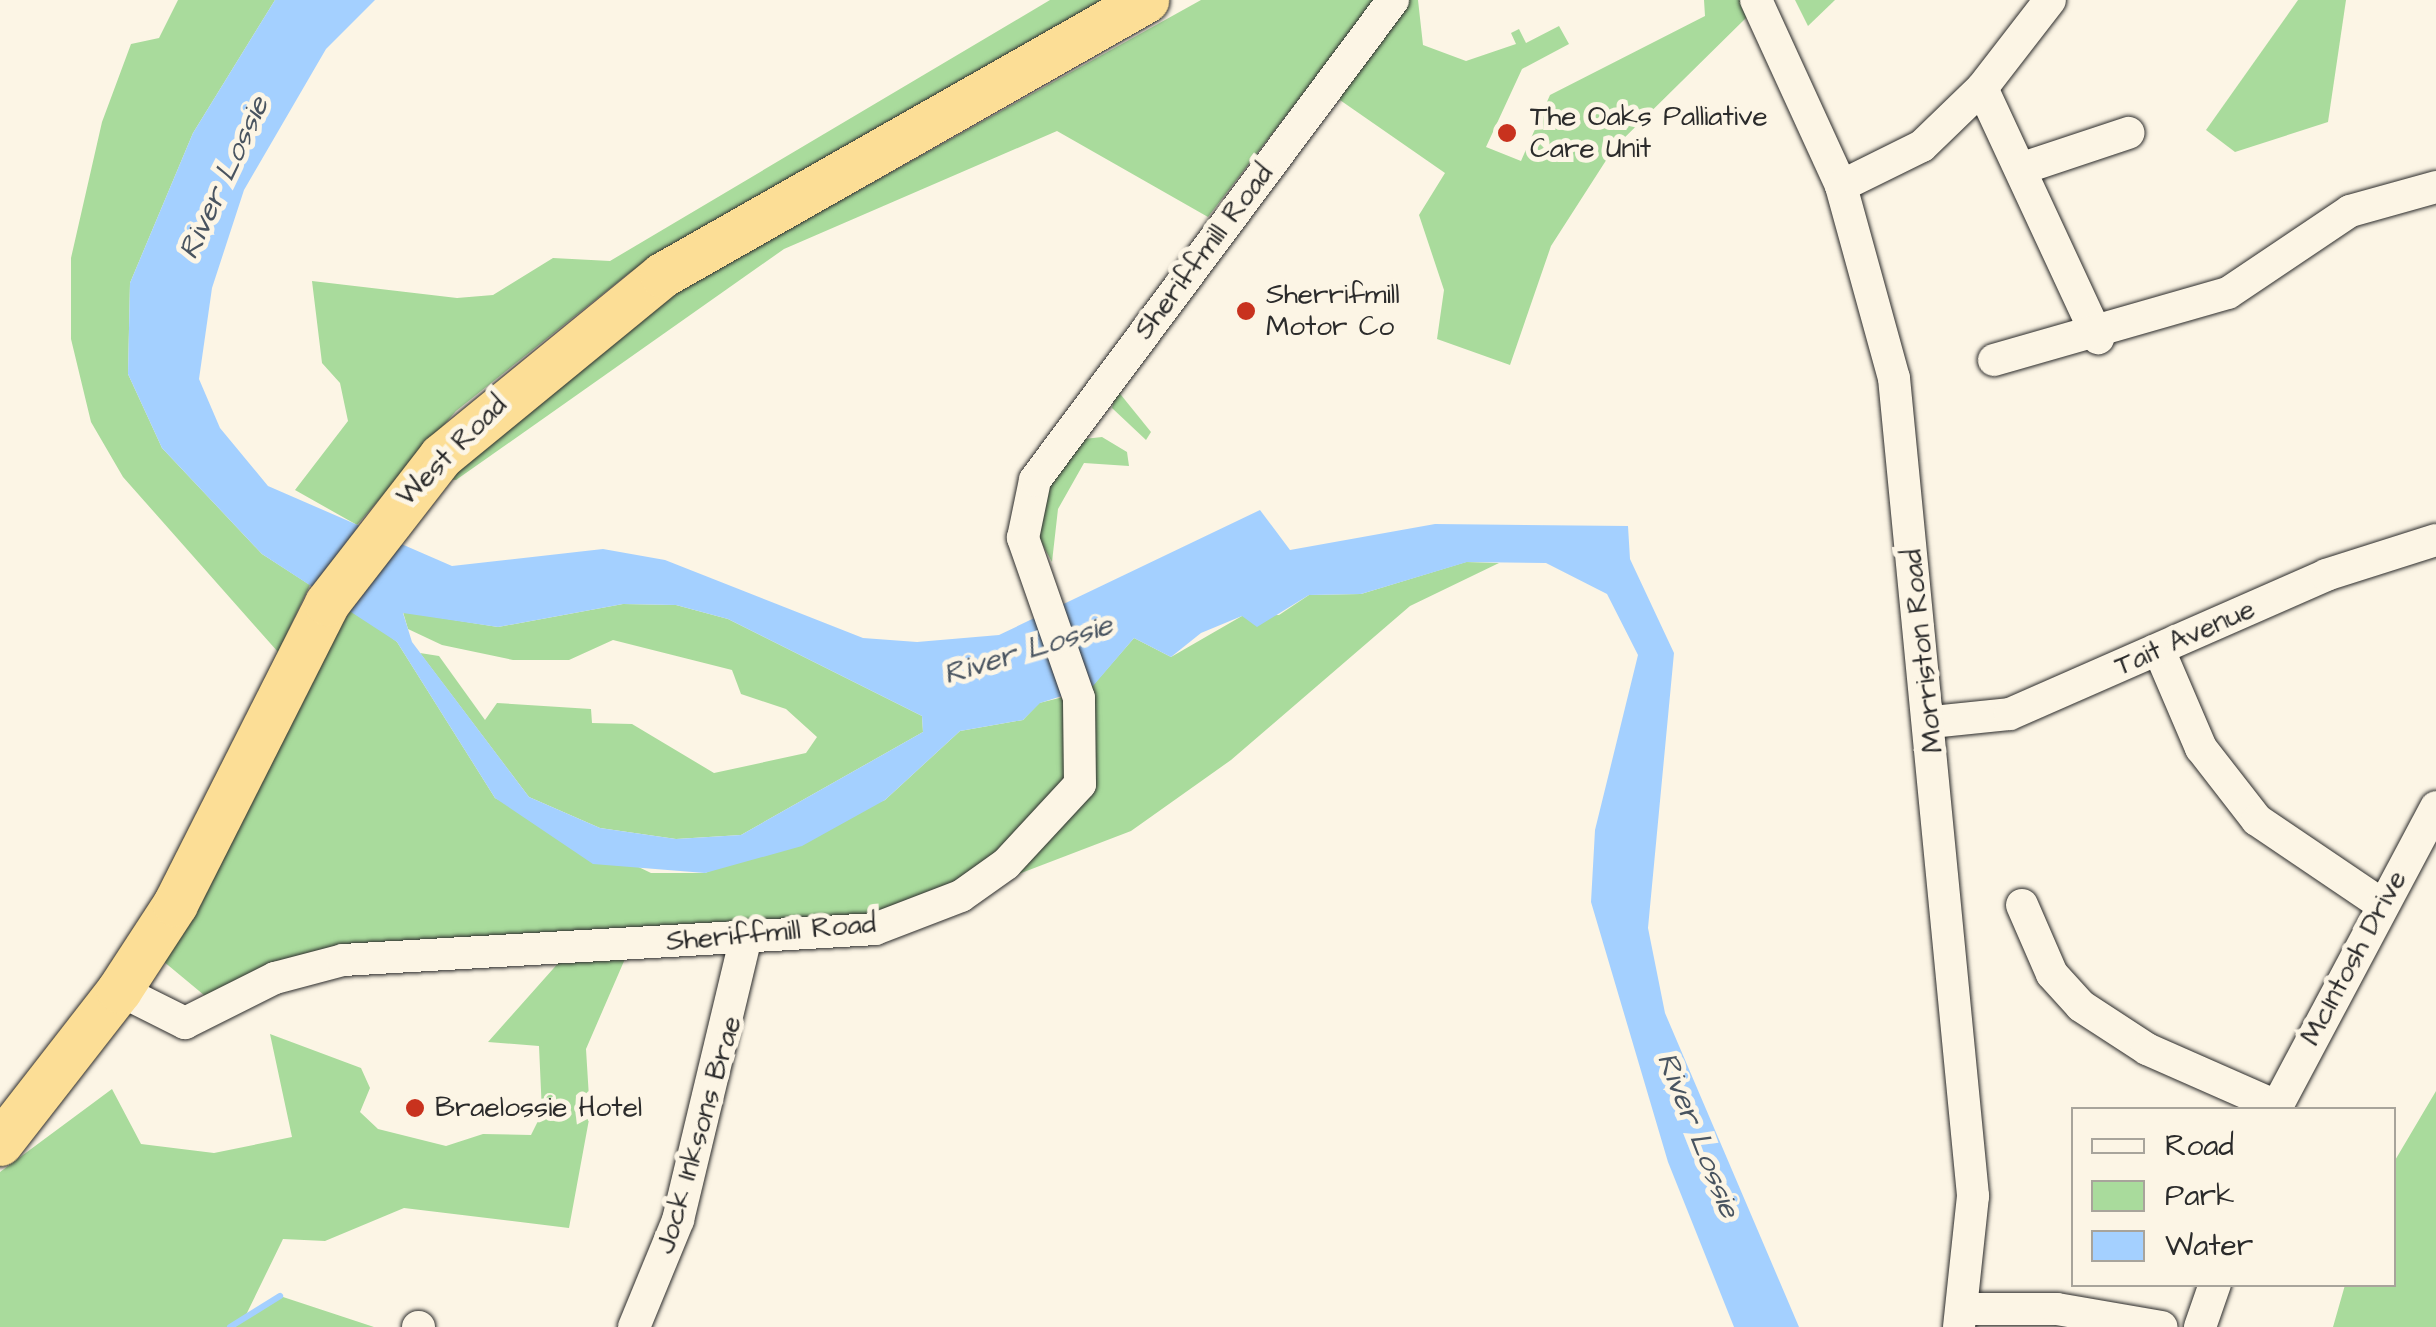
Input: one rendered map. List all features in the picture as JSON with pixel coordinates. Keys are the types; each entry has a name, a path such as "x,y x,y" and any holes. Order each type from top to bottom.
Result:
{"highway":[{"name":"West Road","path":"0,1143 120,990 175,904 327,603 441,456 662,276 1146,0"}],"street":[{"name":"Sheriffmill Road","path":"120,990 184,1024 275,978 343,960 875,930 961,896 1006,864 1080,784 1078,698 1042,609 1024,538 1035,480 1393,0"},
{"name":"Morriston Road","path":"1756,0 1841,186 1894,378 1932,722 1974,1196 1961,1318"},
{"path":"1841,186 1922,146 1982,88 2050,0"},
{"path":"1982,88 2026,167 2098,338"},
{"path":"2026,167 2128,133"},
{"path":"1994,360 2098,338 2228,293 2350,211 2436,187"},
{"name":"Tait Avenue","path":"1932,722 2010,714 2326,575 2436,540"},
{"path":"2159,650 2202,748 2258,820 2381,904"},
{"name":"McIntosh Drive","path":"2276,1107 2381,904 2436,808"},
{"path":"2022,904 2052,974 2081,1006 2147,1049 2273,1107"},
{"name":"Jock Inksons Brae","path":"634,1327 678,1220 746,937"},
{"path":"2200,1327 2214,1287"},
{"path":"1961,1318 2057,1308 2161,1327"}],"green space":[{"path":"178,0 275,0 193,133 130,283 128,374 162,448 262,554 310,585 278,652 123,477 91,422 71,339 71,258 102,122 131,44 159,38"},
{"path":"1050,0 1114,0 629,273 456,411 357,525 295,490 348,421 340,383 322,363 312,281 457,298 493,295 553,258 610,261"},
{"path":"1201,0 1375,0 1208,217 1057,131 784,249 456,480 443,479 492,428 681,289"},
{"name":"The Oaks Palliative Care Unit","path":"1406,0 1418,0 1423,45 1466,61 1516,44 1511,33 1519,29 1526,43 1559,26 1569,44 1522,69 1486,147 1521,161 1550,95 1705,16 1704,0 1741,0 1749,15 1614,148 1551,246 1510,365 1437,339 1444,290 1419,215 1445,173 1337,98"},
{"path":"1795,0 1835,0 1808,26"},
{"path":"2298,0 2346,0 2328,122 2235,152 2206,130"},
{"path":"1117,390 1151,432 1146,440 1112,408"},
{"path":"1102,437 1127,452 1129,466 1084,463 1058,509 1052,562 1036,533 1043,494 1084,439"},
{"path":"1466,562 1499,563 1410,606 1231,760 1131,831 875,929 631,945 586,1049 590,1114 569,1228 404,1208 325,1241 283,1239 245,1317 280,1296 374,1327 0,1327 0,1172 112,1089 141,1144 214,1153 292,1137 270,1034 361,1068 370,1088 360,1112 378,1129 446,1146 483,1134 531,1135 542,1113 539,1046 488,1042 569,951 343,960 222,1010 163,961 300,689 353,607 397,642 495,798 651,873 705,873 885,800 960,731 1023,720 1039,703 1088,691 1134,638 1171,657 1242,616 1279,615 1309,595 1361,594"},
{"path":"623,604 676,605 728,619 922,716 923,732 741,835 676,839 600,828 529,797 420,653 439,656 485,720 497,703 591,709 592,723 632,724 714,773 806,753 817,737 786,709 741,694 732,670 613,640 569,660 513,660 442,645 408,629 403,612 498,627"},
{"path":"2436,1091 2436,1327 2333,1327 2344,1287 2396,1287 2396,1159"}],"water":[{"name":"River Lossie","path":"275,0 375,0 326,49 244,190 212,288 199,379 220,428 268,486 452,566 603,549 665,560 863,638 917,642 999,635 1260,510 1290,550 1435,524 1628,526 1630,559 1674,653 1648,928 1665,1013 1799,1327 1734,1327 1668,1162 1591,902 1595,830 1638,655 1607,594 1546,563 1467,562 1361,594 1309,595 1257,627 1242,616 1201,633 1171,657 1134,638 1093,686 1040,703 1023,720 960,731 885,800 802,846 705,873 593,864 495,798 397,642 262,554 162,448 128,374 130,283 193,133","holes":["623,604 676,605 728,619 922,716 923,732 741,835 676,839 600,828 529,797 412,642 403,613 498,627"]}],"waterway":[{"path":"230,1327 280,1296"}],"place":[{"name":"The Oaks Palliative Care Unit","path":"1507,133"},
{"name":"Sherrifmill Motor Co","path":"1246,311"},
{"name":"Braelossie Hotel","path":"415,1108"}]}
